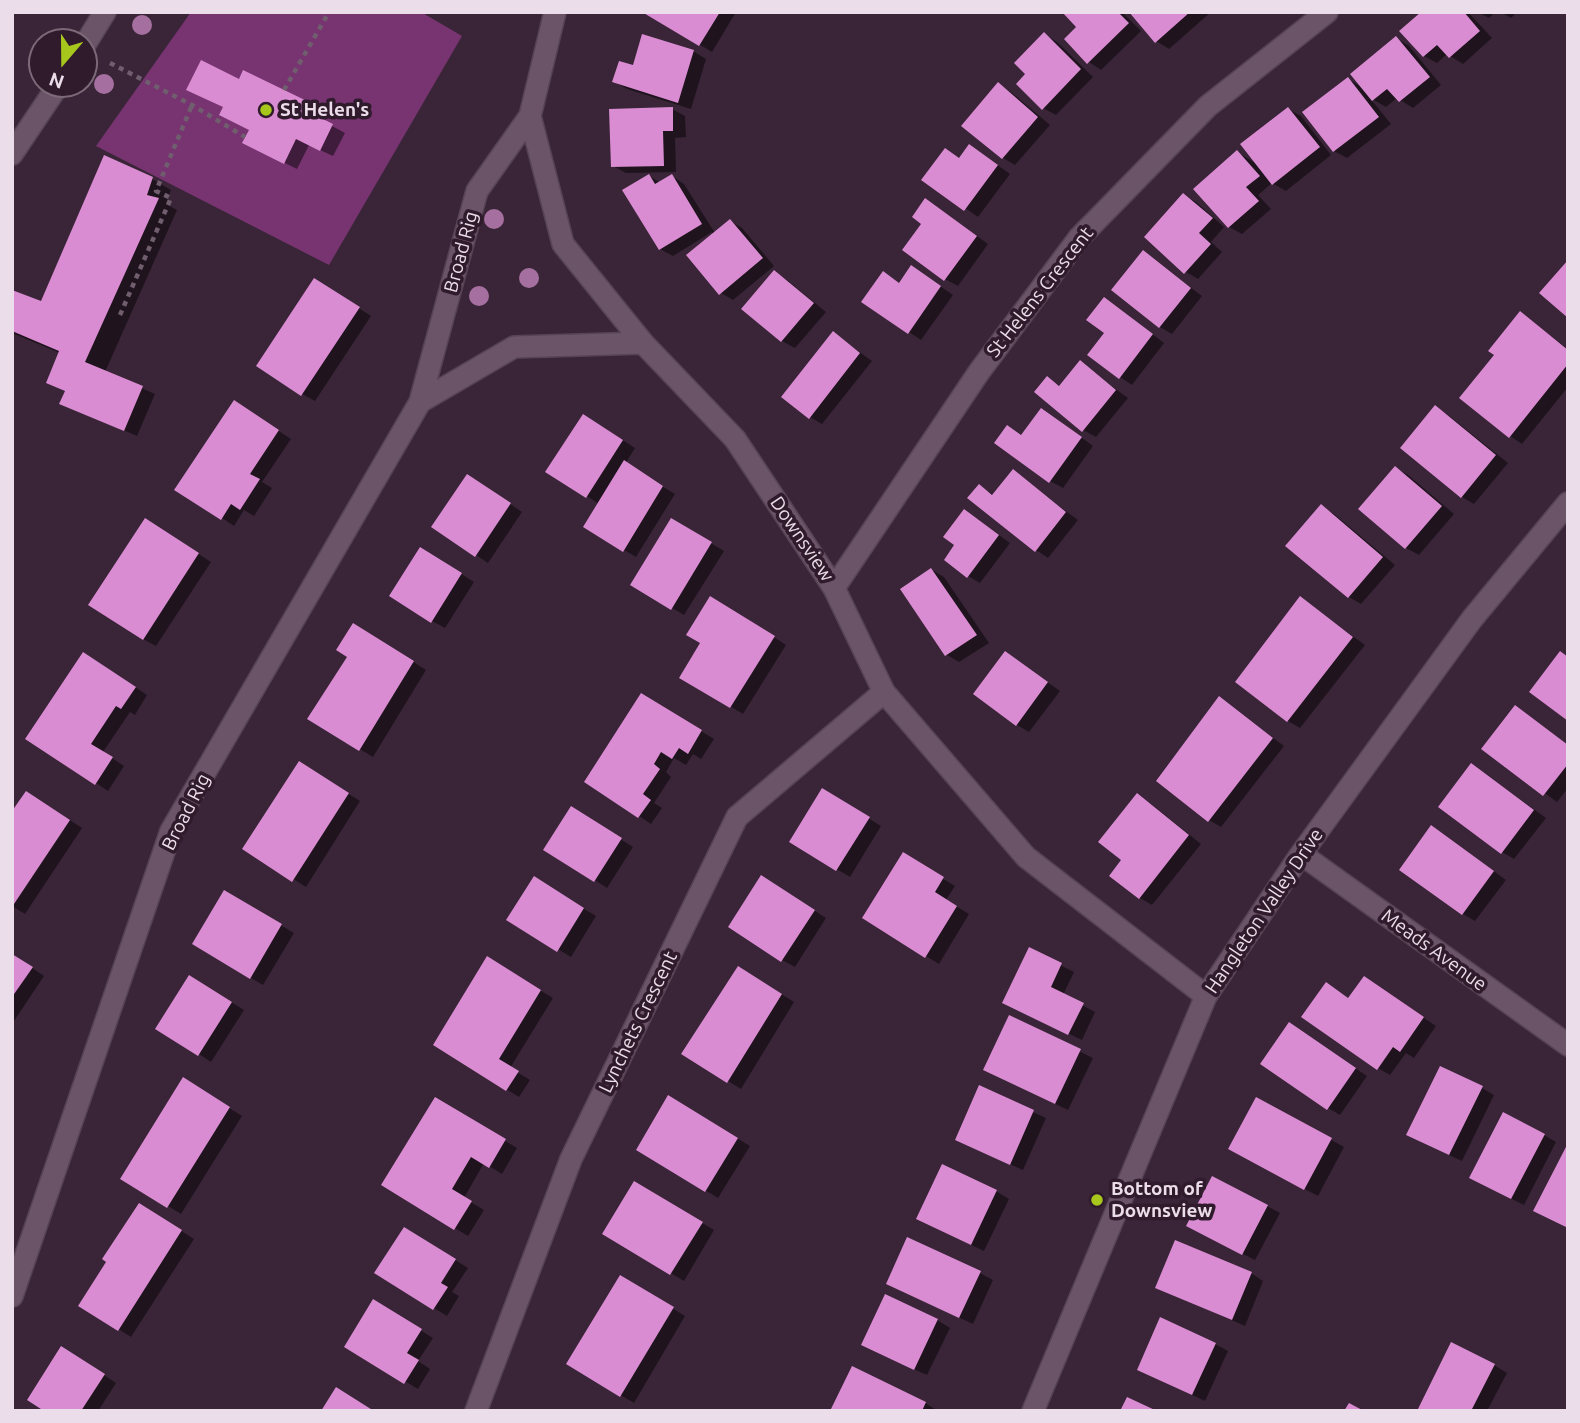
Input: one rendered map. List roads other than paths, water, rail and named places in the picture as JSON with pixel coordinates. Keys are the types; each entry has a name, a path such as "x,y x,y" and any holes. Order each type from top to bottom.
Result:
{"street":[{"path":"95,28 105,12"},
{"name":"Downsview","path":"555,12 530,116 564,244 643,342 736,439 834,588 884,692 1026,857 1206,996"},
{"name":"St Helens Crescent","path":"834,588 979,372 1079,238 1208,106 1327,12"},
{"path":"12,154 50,98"},
{"name":"Broad Rig","path":"12,1296 172,831 420,402 477,191 530,116"},
{"name":"Broad Rig","path":"420,402 514,347 643,342"},
{"name":"Hangleton Valley Drive","path":"1032,1411 1206,996 1301,854 1472,619 1568,503"},
{"name":"Lynchets Crescent","path":"476,1411 572,1159 737,817 884,692"},
{"name":"Meads Avenue","path":"1301,854 1568,1045"}],"place":[{"name":"St Helen's","path":"266,110"},
{"name":"Bottom of Downsview","path":"1097,1200"}]}
